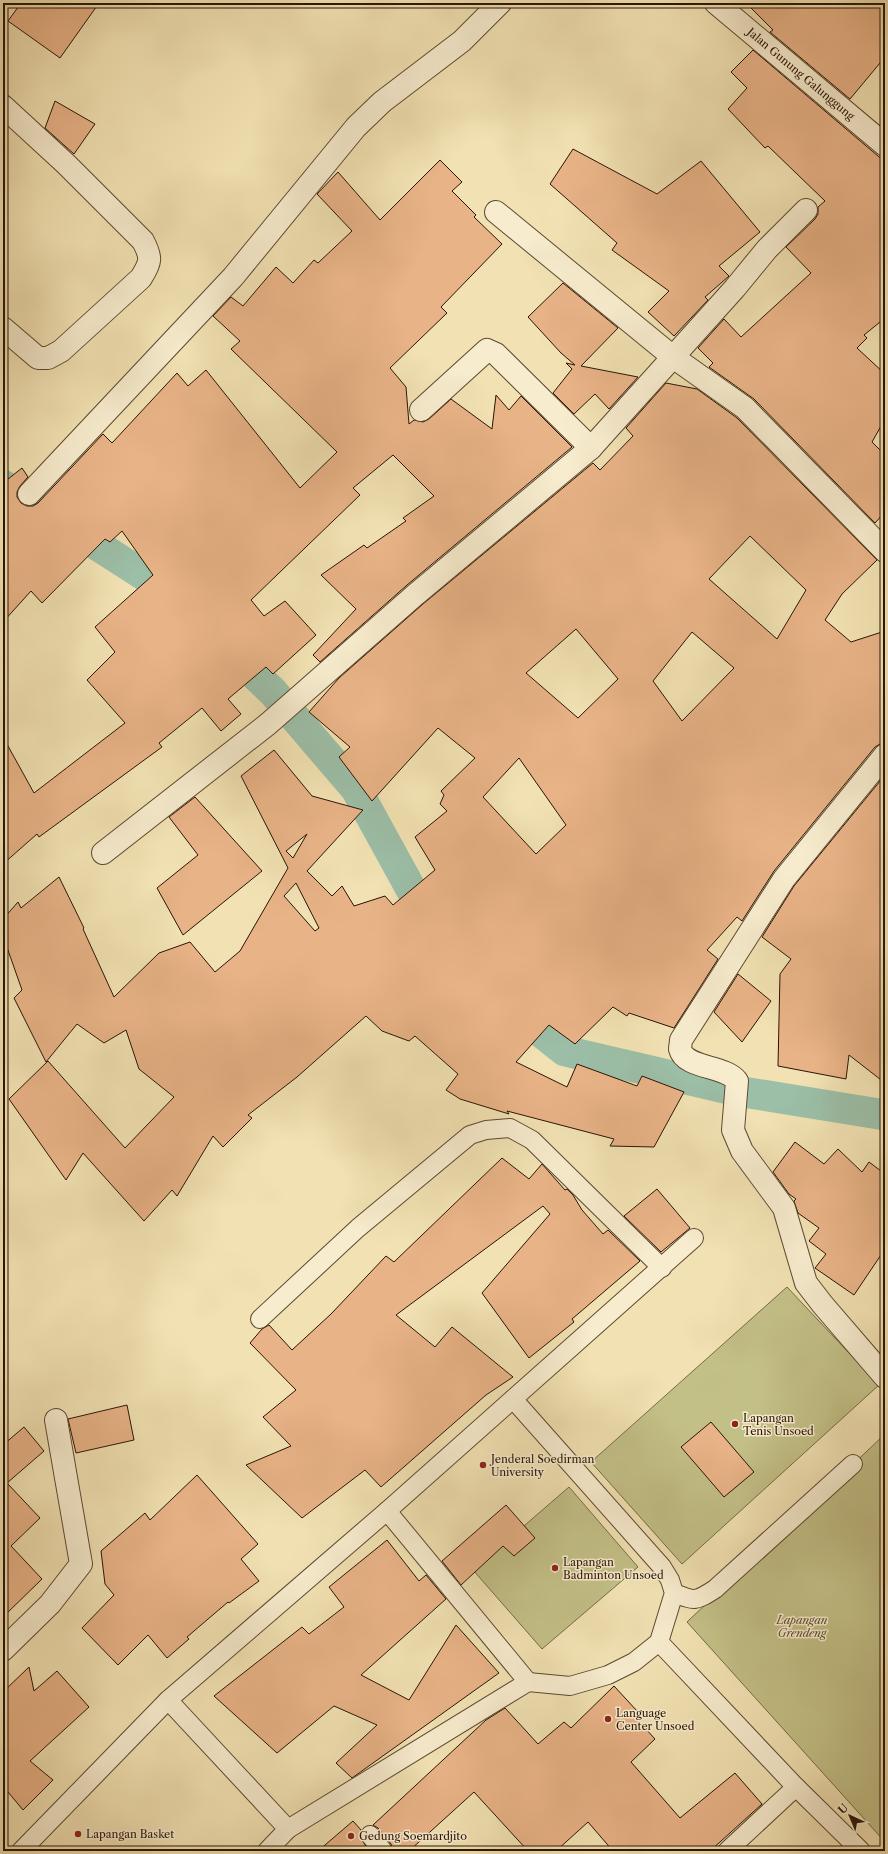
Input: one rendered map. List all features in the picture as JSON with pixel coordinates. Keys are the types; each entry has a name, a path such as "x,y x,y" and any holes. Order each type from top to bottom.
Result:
{"street":[{"path":"29,494 233,277 356,127 382,102 462,41 500,3"},
{"name":"Jalan Gunung Galunggung","path":"716,3 885,145"},
{"path":"3,106 66,164 143,241 150,254 149,265 141,278 61,352 48,358 38,358 3,328"},
{"path":"103,853 268,724 415,595 591,448 735,288 767,249 806,210"},
{"path":"496,212 673,357 745,408 885,551"},
{"path":"420,410 487,350 496,354 591,448"},
{"path":"885,755 784,879 681,1040 680,1049 685,1057 691,1062 728,1073 737,1082 733,1107 733,1130 742,1151 784,1208 806,1283 885,1377"},
{"path":"3,1650 50,1604 81,1564 56,1420"}],"lane":[{"path":"260,1319 358,1228 470,1135 486,1130 510,1128 532,1140 662,1268"},
{"path":"21,1851 168,1700 387,1511 694,1238"},
{"path":"267,1851 288,1829 528,1682 570,1686 608,1675 634,1662 659,1642 674,1593 670,1580 662,1568 513,1399"},
{"path":"674,1593 695,1600 702,1598 715,1589 853,1464"},
{"path":"387,1511 528,1682"},
{"path":"659,1642 796,1787 861,1851"},
{"path":"168,1700 288,1829"},
{"path":"727,1851 796,1787"},
{"path":"370,1835 383,1851"}],"green space":[{"name":"Lapangan Tenis Unsoed","path":"787,1287 879,1385 682,1564 591,1462"},
{"name":"Lapangan Grendeng","path":"885,1434 885,1842 687,1622"},
{"name":"Lapangan Badminton Unsoed","path":"569,1487 638,1567 542,1649 473,1570"}],"building":[{"path":"21,3 99,3 60,58 8,21"},
{"path":"746,3 885,3 885,57 850,99 770,32 773,30"},
{"path":"753,50 885,162 885,318 864,335 867,338 857,348 885,374 885,419 872,442 885,455 885,512 875,523 754,399 709,367 713,363 698,348 724,319 741,337 811,273 786,247 815,219 818,214 818,207 825,201 768,146 765,148 728,109 747,88 731,72"},
{"path":"55,101 95,124 74,154 45,128"},
{"path":"573,149 657,194 701,161 760,232 719,266 729,276 705,297 708,300 674,336 648,312 669,291 612,250 617,243 550,184"},
{"path":"440,160 462,182 452,191 476,215 474,217 502,244 441,307 447,313 390,368 406,387 409,424 414,420 423,422 429,419 451,399 492,429 496,395 509,410 521,396 572,447 407,585 320,662 313,655 356,609 321,575 364,545 367,548 406,521 403,518 434,496 393,455 353,488 360,495 251,600 264,616 285,601 316,635 273,674 266,667 228,699 241,714 221,731 202,708 159,743 162,747 39,837 37,834 3,864 3,737 34,793 125,723 87,680 115,652 95,627 153,575 122,531 110,542 105,539 42,603 31,591 3,622 3,483 22,468 28,477 20,486 17,492 17,497 21,503 27,506 33,506 38,503 103,434 112,443 177,373 188,386 206,370 300,488 337,452 231,349 240,341 213,316 231,297 243,306 276,267 293,283 314,260 318,263 352,231 317,194 338,172 380,220"},
{"path":"563,283 618,328 581,366 638,377 609,409 595,394 574,414 553,393 572,369 566,363 575,365 561,353 528,317"},
{"path":"666,383 697,389 737,418 877,560 842,594 825,620 851,642 885,631 885,743 875,747 774,871 742,921 737,917 707,950 718,959 674,1028 629,1013 627,1016 613,1007 575,1044 549,1025 516,1062 567,1087 577,1064 637,1086 642,1076 684,1092 654,1147 610,1146 614,1139 507,1111 509,1114 460,1099 446,1090 458,1074 415,1036 409,1041 382,1031 366,1016 297,1077 248,1115 252,1118 223,1147 213,1136 177,1196 172,1190 144,1221 83,1153 66,1180 9,1099 48,1061 125,1148 174,1097 139,1069 126,1030 104,1043 77,1024 46,1062 14,998 22,990 3,936 3,919 18,902 21,908 59,877 84,928 83,929 114,997 159,953 190,942 215,972 240,951 288,868 241,776 274,750 312,796 363,810 307,871 332,896 342,886 354,906 385,896 393,905 435,870 415,837 447,811 440,804 444,795 441,791 475,758 438,728 372,801 339,757 350,747 309,712 339,678 423,604 593,463 600,470 633,436 626,428","holes":["750,536 806,590 777,639 709,579","576,629 618,679 578,718 526,673","692,632 734,668 682,721 653,681","519,758 566,825 536,854 483,797","307,834 293,858 286,851","296,883 319,928 315,931 284,896"]},
{"path":"885,775 885,1083 849,1055 846,1079 778,1066 780,974 791,959 762,937 794,886"},
{"path":"195,797 262,871 183,935 157,888 198,855 169,817"},
{"path":"738,974 771,1001 742,1042 714,1012"},
{"path":"795,1142 824,1164 838,1149 862,1172 869,1162 885,1174 885,1249 854,1295 815,1268 826,1254 809,1241 819,1228 798,1213 794,1201 796,1199 789,1194 773,1172"},
{"path":"502,1158 529,1179 542,1164 565,1190 567,1189 573,1195 582,1210 603,1234 608,1230 640,1261 572,1319 574,1322 529,1358 482,1293 550,1214 543,1206 396,1315 435,1347 452,1327 513,1377 486,1395 381,1487 365,1470 302,1518 246,1465 291,1446 263,1417 296,1390 250,1343 262,1329 269,1325 292,1350 331,1314 386,1256 394,1262"},
{"path":"657,1189 690,1228 661,1252 624,1216"},
{"path":"127,1405 134,1440 76,1453 68,1419"},
{"path":"711,1422 754,1472 724,1497 681,1447"},
{"path":"24,1427 44,1451 7,1483 40,1518 11,1546 42,1579 3,1617 3,1445"},
{"path":"197,1475 258,1544 241,1559 259,1581 229,1603 228,1602 187,1637 189,1639 167,1658 148,1635 118,1665 82,1628 114,1595 105,1584 101,1551 145,1513 150,1520"},
{"path":"506,1505 535,1538 514,1556 503,1546 461,1585 442,1561"},
{"path":"387,1540 419,1581 426,1575 446,1599 361,1675 409,1700 456,1625 499,1673 352,1778 336,1763 377,1725 334,1706 277,1753 214,1696 302,1627 309,1634 344,1607 329,1587"},
{"path":"29,1667 34,1691 57,1671 89,1707 30,1761 53,1780 23,1810 3,1786 3,1692"},
{"path":"614,1686 638,1712 634,1716 655,1739 631,1762 680,1818 735,1773 762,1804 710,1851 613,1851 588,1822 556,1851 528,1851 474,1792 409,1851 393,1851 391,1844 378,1828 373,1825 486,1720 505,1708 538,1744 564,1722 571,1728"},
{"name":"Gedung Soemardjito","path":"353,1821 361,1830 360,1837 369,1851 318,1851"}],"waterway":[{"path":"3,485 164,588 181,604"},
{"path":"226,647 273,692 356,789 428,920 433,926"},
{"path":"509,1007 565,1051 737,1091 885,1115"}],"place":[{"name":"Lapangan Tenis Unsoed","path":"735,1424"},
{"name":"Jenderal Soedirman University","path":"483,1465"},
{"name":"Lapangan Badminton Unsoed","path":"555,1568"},
{"name":"Language Center Unsoed","path":"608,1719"},
{"name":"Lapangan Basket","path":"78,1834"},
{"name":"Gedung Soemardjito","path":"351,1836"}]}
